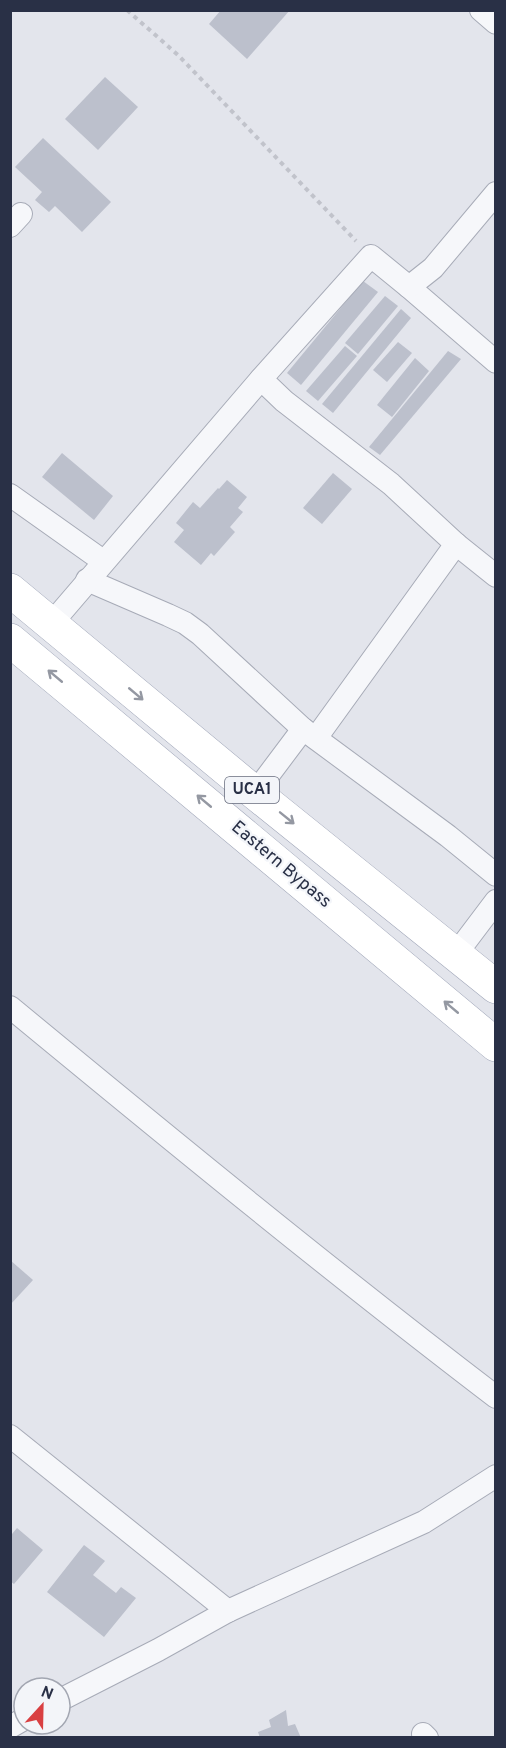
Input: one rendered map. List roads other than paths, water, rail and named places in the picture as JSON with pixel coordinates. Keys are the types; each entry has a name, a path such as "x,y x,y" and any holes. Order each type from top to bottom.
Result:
{"main road":[{"name":"UCA1","path":"10,590 255,793 495,987"},
{"name":"Eastern Bypass","path":"10,640 495,1045"}],"street":[{"path":"481,10 495,23"},
{"path":"409,287 433,268 495,193"},
{"path":"51,624 261,379 371,256 495,362"},
{"path":"261,379 284,400 391,484 456,544 495,576"},
{"path":"10,495 103,561"},
{"path":"255,793 309,734 456,544"},
{"path":"87,580 185,623 200,634 309,734 448,836 495,875"},
{"path":"456,954 495,901"},
{"path":"10,1006 204,1167 495,1397"},
{"path":"10,1436 228,1611"},
{"path":"72,1694 228,1611 424,1522 495,1476"}]}
